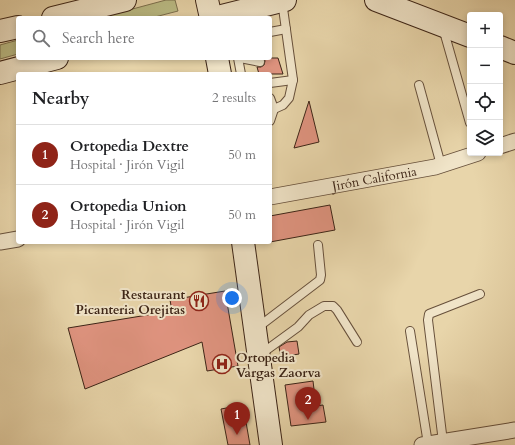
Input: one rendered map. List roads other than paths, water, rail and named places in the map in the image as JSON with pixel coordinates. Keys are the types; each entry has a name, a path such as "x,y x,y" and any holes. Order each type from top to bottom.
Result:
{"main road":[{"path":"61,16 125,0"},
{"path":"207,0 210,16"},
{"path":"242,15 284,0"},
{"path":"376,0 404,6 442,25 467,35"},
{"path":"0,31 16,27"},
{"path":"502,48 515,53"},
{"path":"0,73 49,60"},
{"path":"217,60 220,72"},
{"path":"243,244 271,445"}],"street":[{"path":"503,145 515,141"},
{"name":"Jirón California","path":"272,197 441,165 469,156"},
{"path":"0,242 16,239"},
{"path":"425,444 449,442 515,430"}],"lane":[{"path":"274,109 283,105 288,98 293,80 286,29 284,0"},
{"path":"442,25 469,120"},
{"path":"272,32 286,29"},
{"path":"239,60 241,72"},
{"path":"250,60 260,62"},
{"path":"272,83 293,80"},
{"path":"419,85 441,165"},
{"path":"272,104 274,109 272,116"},
{"path":"255,330 320,280 321,275 318,245"},
{"path":"449,442 428,320 429,314 480,294"},
{"path":"258,356 298,326 309,315 324,306 332,306 337,310 357,342"},
{"path":"410,332 425,444"}],"place":[{"name":"Restaurant Picanteria Orejitas","path":"199,301"},
{"name":"Ortopedia Vargas Zaorva","path":"222,364"},
{"name":"Ortopedia Union","path":"308,420"},
{"name":"Ortopedia Dextre","path":"237,435"}]}
